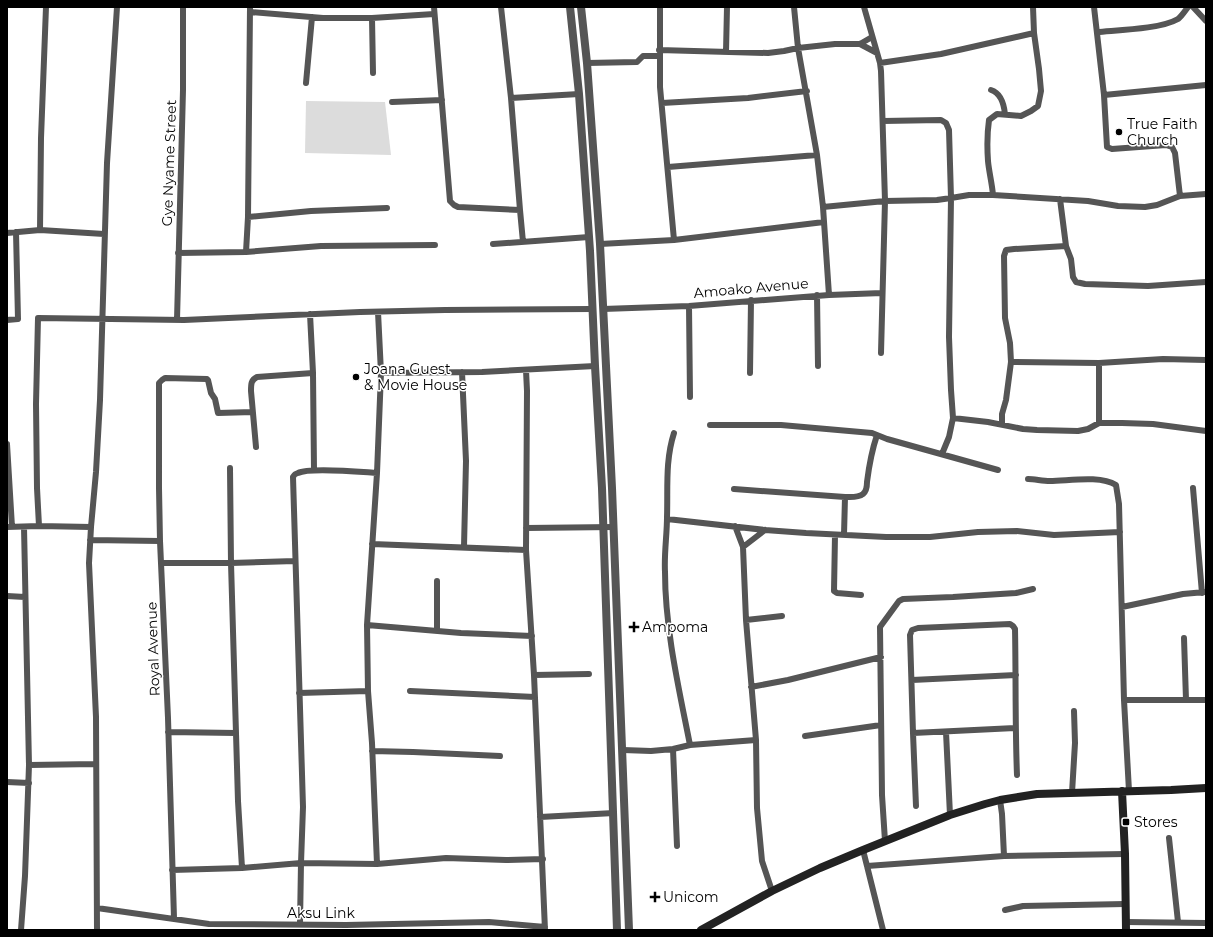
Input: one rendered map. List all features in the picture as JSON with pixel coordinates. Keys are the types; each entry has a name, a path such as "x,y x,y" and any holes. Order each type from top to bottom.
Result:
{"main road":[{"path":"701,930 772,891 863,850 966,809 1000,800 1037,794 1206,788"},
{"path":"1125,791 1126,926"}],"street":[{"path":"40,230 41,138 46,7"},
{"path":"97,930 96,717 88,563 97,458 104,234 117,7"},
{"name":"Gye Nyame Street","path":"177,320 183,90 183,7"},
{"path":"434,7 450,201 458,207 520,210"},
{"path":"501,7 511,98 523,242"},
{"path":"570,7 579,94 604,527 617,930"},
{"path":"581,7 587,63 600,244 614,526 630,930"},
{"path":"660,7 660,87 674,240"},
{"path":"726,52 727,7"},
{"name":"Amoako Avenue","path":"603,309 690,306 829,295 823,207 817,156 798,48 794,7"},
{"path":"864,7 880,63 883,121 885,201 881,353"},
{"path":"993,195 988,160 987,133 989,120 997,114 1021,116 1038,106 1041,91 1040,69 1034,32 1033,7"},
{"path":"1094,7 1104,95 1107,147 1112,149 1166,145 1172,147 1175,153 1180,196"},
{"path":"1097,32 1162,25 1180,18 1188,7"},
{"path":"1193,7 1206,21"},
{"path":"246,252 248,217 250,10 312,17 372,18 434,14"},
{"path":"306,83 312,17"},
{"path":"372,18 373,73"},
{"path":"880,63 941,54 1034,32"},
{"path":"860,44 872,37"},
{"path":"587,63 637,62 643,56 659,53 768,53 835,44 860,44 877,53"},
{"path":"1104,95 1206,85"},
{"path":"991,90 998,94 1004,107 1005,114"},
{"path":"662,103 748,98 806,91"},
{"path":"511,98 579,94"},
{"path":"392,102 442,100"},
{"path":"883,121 941,120 946,124 949,130 951,198 949,337 953,418 949,437 942,454"},
{"path":"668,167 817,156"},
{"path":"823,207 885,201 937,200 969,195 993,195 1088,201 1118,206 1145,207 1157,205 1169,199 1180,196 1206,194"},
{"path":"1060,200 1066,246 1071,260 1073,277 1076,282 1082,284 1148,286 1206,282"},
{"path":"248,217 311,211 387,208"},
{"path":"600,244 674,240 824,222"},
{"path":"7,233 40,230 104,234"},
{"path":"7,320 18,319 16,232"},
{"path":"493,244 588,237"},
{"path":"178,253 246,252 321,246 435,245"},
{"path":"1002,424 1002,414 1006,400 1011,362 1010,343 1005,318 1004,256 1006,250 1066,246"},
{"path":"829,295 882,293"},
{"path":"817,295 818,366"},
{"path":"750,373 751,300"},
{"path":"690,306 690,397"},
{"path":"39,526 36,404 38,318 177,320 452,310 592,309"},
{"path":"377,864 368,691 367,625 377,473 380,373 378,312"},
{"path":"310,314 313,373 314,470"},
{"path":"1011,362 1099,363 1163,359 1206,360"},
{"path":"1099,363 1099,423"},
{"path":"380,373 526,370 595,366"},
{"path":"526,370 526,550 534,675 545,929"},
{"path":"462,372 466,461 464,547"},
{"path":"256,447 251,383 253,379 258,377 313,373"},
{"name":"Royal Avenue","path":"174,918 160,541 159,383 165,378 207,379 211,393 215,399 218,413 253,412"},
{"path":"953,418 1002,424 1030,430 1078,431 1088,429 1099,423 1122,422 1154,424 1206,431"},
{"path":"710,425 781,425 872,433 998,470"},
{"path":"674,433 670,445 667,469 665,571 668,618 690,745"},
{"path":"734,489 845,497 854,497 863,494 866,490 869,465 874,443 878,435"},
{"path":"7,444 9,527 91,526"},
{"path":"230,468 231,563 238,801 242,868"},
{"path":"300,924 300,863 304,807 293,477 296,473 314,470 377,473"},
{"path":"1028,478 1049,481 1091,480 1112,483 1116,486 1118,494 1120,532 1125,791"},
{"path":"1122,607 1184,594 1204,592 1193,488"},
{"path":"844,535 845,497"},
{"path":"667,519 765,530 886,538 978,532 1018,531 1054,534 1120,532"},
{"path":"526,528 614,526"},
{"path":"735,526 743,546 746,620 756,740 757,808 762,860 772,891"},
{"path":"21,930 29,783 24,527"},
{"path":"743,546 765,530"},
{"path":"835,535 834,591 837,593 861,595"},
{"path":"90,540 160,541"},
{"path":"372,544 526,550"},
{"path":"161,563 296,561"},
{"path":"437,581 437,631"},
{"path":"885,841 882,795 880,627 902,599 1016,593 1033,589"},
{"path":"7,596 25,597"},
{"path":"746,620 782,616"},
{"path":"916,806 912,733 910,634 912,630 918,628 1010,624 1013,626 1015,629 1015,728 1017,775"},
{"path":"367,625 437,631 532,636"},
{"path":"1184,638 1186,700"},
{"path":"752,687 881,658"},
{"path":"534,675 589,674"},
{"path":"912,680 1016,675"},
{"path":"299,693 368,691"},
{"path":"410,691 535,697"},
{"path":"1124,700 1206,700"},
{"path":"1072,793 1075,743 1074,711"},
{"path":"805,736 882,725"},
{"path":"912,733 1015,728"},
{"path":"168,732 236,733"},
{"path":"946,732 950,815"},
{"path":"623,750 651,751 673,749 690,745 756,740"},
{"path":"673,749 677,846"},
{"path":"372,751 500,756"},
{"path":"29,765 96,764"},
{"path":"7,782 29,783"},
{"path":"1000,800 1004,856"},
{"path":"540,817 614,813"},
{"path":"1169,838 1178,922"},
{"path":"863,850 883,930"},
{"path":"867,866 1004,856 1125,854"},
{"path":"172,870 242,868 300,863 377,864 446,858 506,860 543,859"},
{"path":"1005,910 1023,906 1126,904"},
{"name":"Aksu Link","path":"97,908 209,924 300,924 346,928 489,922 545,929"},
{"path":"1126,926 1178,922 1206,923"}],"shaded area":[{"path":"306,101 385,102 391,155 305,153"}],"place":[{"name":"True Faith Church","path":"1119,132"},
{"name":"Joana Guest & Movie House","path":"356,377"},
{"name":"Ampoma","path":"634,627"},
{"name":"Stores","path":"1126,822"},
{"name":"Unicom","path":"655,897"}]}
